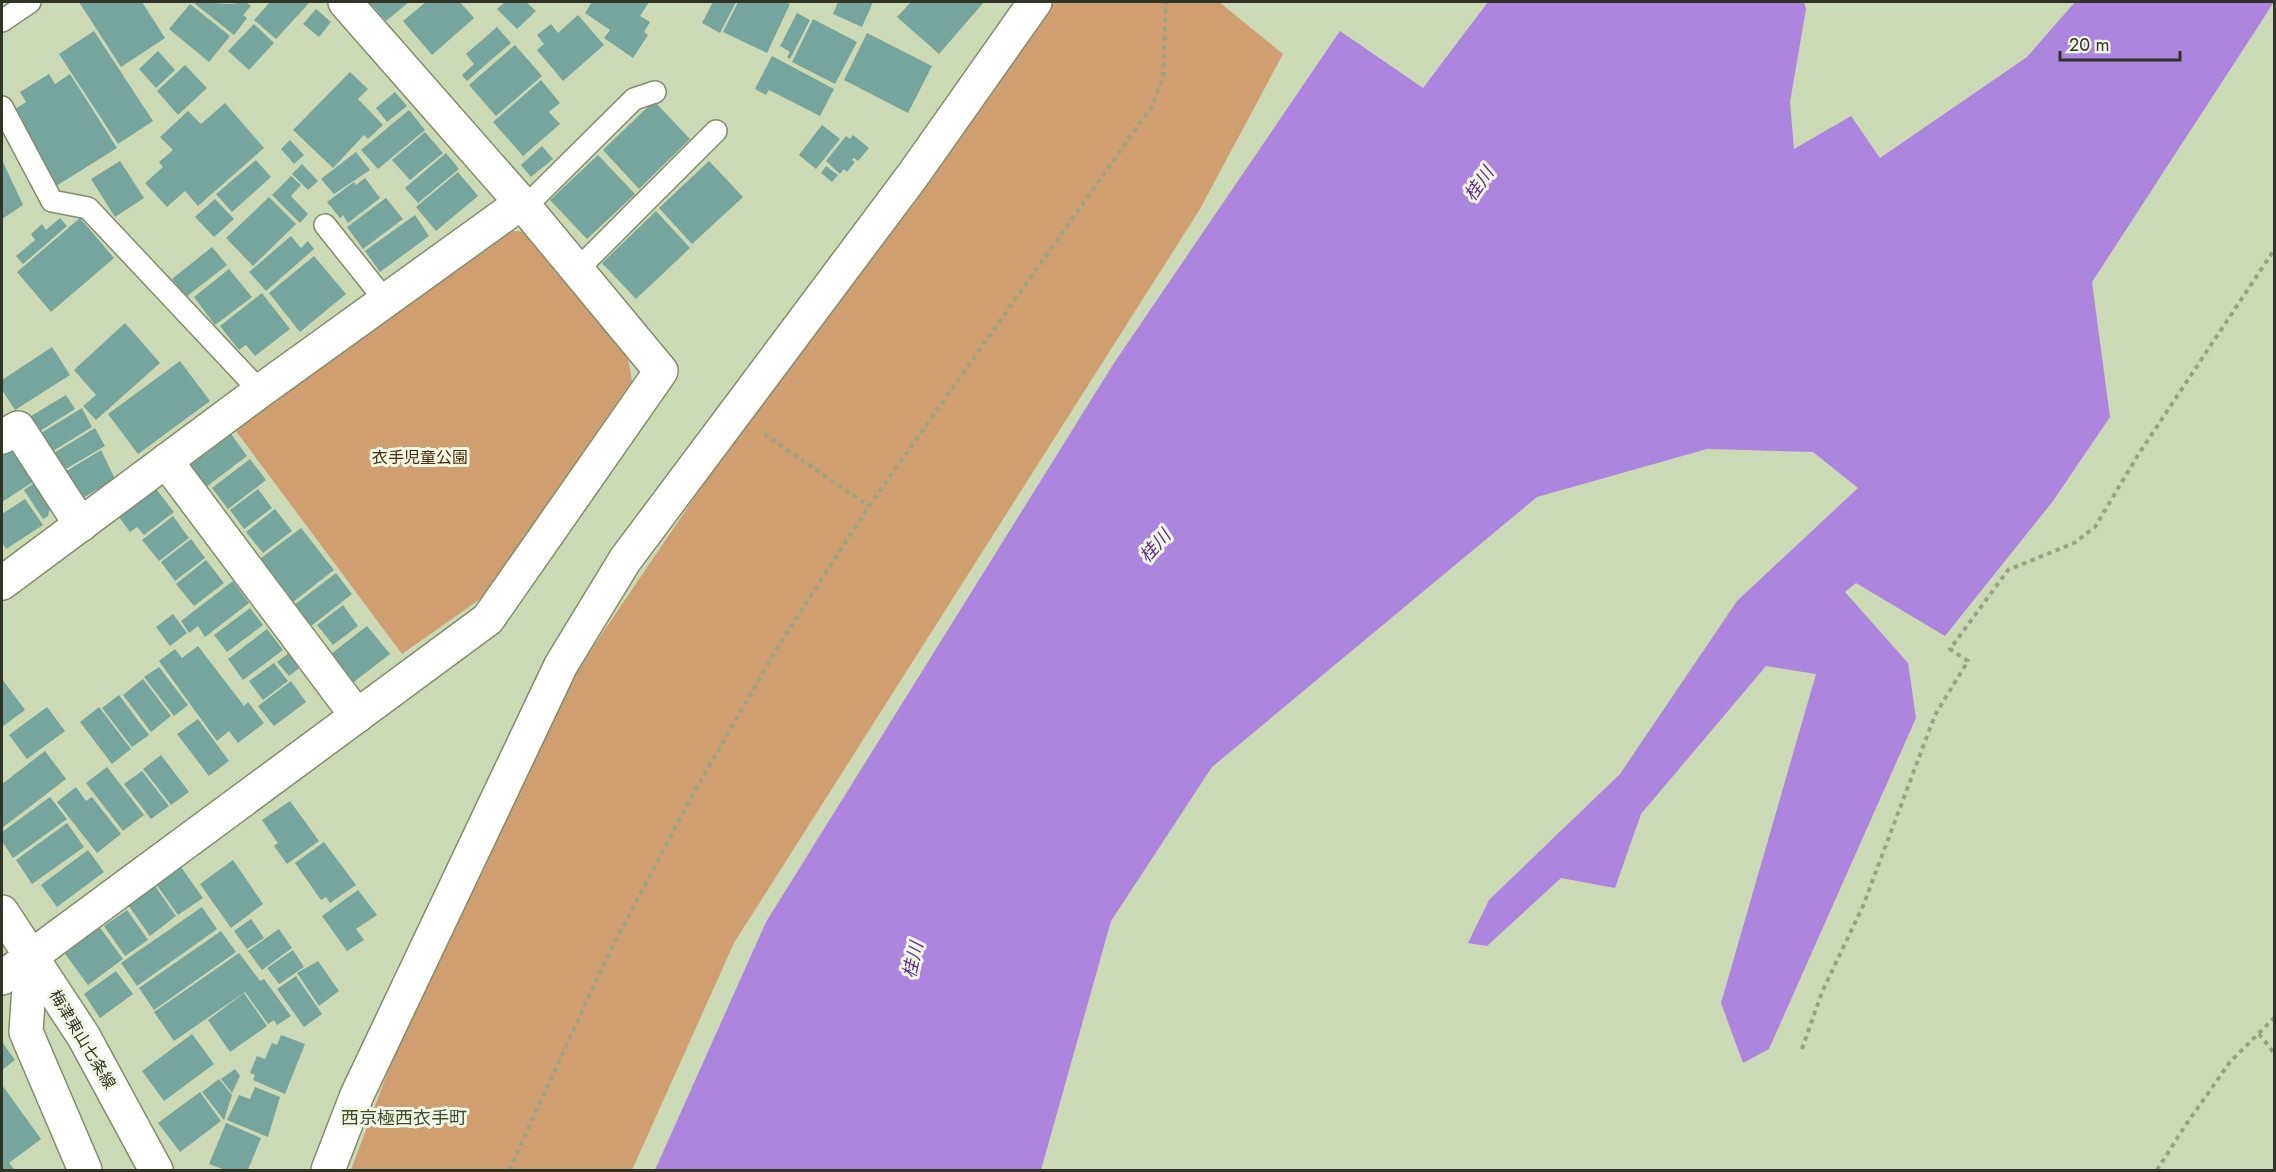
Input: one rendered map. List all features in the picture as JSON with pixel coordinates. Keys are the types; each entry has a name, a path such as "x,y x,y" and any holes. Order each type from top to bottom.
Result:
{"street":[{"path":"2,978 488,619 662,371 523,205 345,2"},
{"path":"328,1170 357,1095 561,665 625,560 913,175 1035,2"},
{"path":"2,583 260,391 523,205"},
{"path":"2,437 18,428 81,525"},
{"path":"166,461 357,716"},
{"name":"梅津東山七条線","path":"2,912 84,1036 156,1170"},
{"path":"31,956 26,1032 85,1170"}],"lane":[{"path":"2,21 30,2"},
{"path":"523,205 634,99 655,92"},
{"path":"2,106 52,201 88,208 260,391"},
{"path":"577,270 716,131"},
{"path":"325,225 386,300"}],"path":[{"path":"509,1170 609,953 692,796 779,645 869,506 1152,106 1163,77 1166,2"},
{"path":"1802,1049 1822,992 1863,906 1935,714 1968,661 1950,649 2008,570 2074,543 2095,527 2151,436 2274,250"},
{"path":"779,442 869,506"},
{"path":"2157,1170 2230,1062 2274,1018"},
{"path":"2259,1034 2274,1053"}],"green space":[{"path":"1049,2 1219,2 1283,54 1200,209 734,943 632,1170 351,1170 411,1010 574,675 726,451"},
{"name":"衣手児童公園","path":"501,230 527,232 625,343 632,381 483,597 402,654 236,431"}],"water":[{"name":"桂川","path":"1488,2 1804,2 1806,9 1790,102 1794,149 1851,116 1880,158 2027,57 2075,2 2274,2 2092,282 2110,417 2053,501 1945,636 1856,583 1845,592 1908,663 1916,718 1769,1049 1743,1063 1721,1003 1816,674 1766,666 1641,814 1615,888 1561,878 1487,946 1468,943 1489,900 1620,774 1737,601 1858,488 1813,452 1707,449 1537,497 1212,767 1111,921 1041,1170 655,1170 766,922 1114,363 1340,31 1423,88"}],"building":[{"path":"79,2 142,2 165,38 121,67"},
{"path":"195,2 230,4 246,2 251,6 243,15 247,18 234,35"},
{"path":"270,2 310,2 276,39 254,20"},
{"path":"369,2 409,2 386,21"},
{"path":"426,2 460,2 474,18 432,55 403,21"},
{"path":"505,2 526,2 536,11 517,29 497,9"},
{"path":"592,2 649,2 640,16 650,22 644,32 648,35 633,58 604,38 610,30 585,13"},
{"path":"713,2 736,2 720,33 702,23"},
{"path":"738,2 785,2 790,4 767,53 723,32"},
{"path":"838,2 873,2 862,27 833,14"},
{"path":"911,2 984,2 939,54 897,17"},
{"path":"190,4 230,36 209,62 169,29"},
{"path":"316,9 331,22 319,37 303,24"},
{"path":"797,13 810,20 790,59 787,57 790,52 780,46"},
{"path":"578,15 604,45 563,81 537,50 544,44 537,35 551,24 558,33"},
{"path":"813,19 857,42 835,84 792,62"},
{"path":"254,24 274,43 249,70 228,51"},
{"path":"497,27 511,43 467,81 462,75 474,64 466,54"},
{"path":"94,31 153,121 118,144 59,54"},
{"path":"867,33 932,66 908,113 844,80"},
{"path":"515,45 542,76 496,116 469,85"},
{"path":"158,51 175,70 156,88 139,69"},
{"path":"772,56 834,89 820,116 769,90 766,95 755,89"},
{"path":"185,65 207,88 178,115 157,91"},
{"path":"350,72 368,89 358,99 383,125 368,139 364,135 333,168 293,130"},
{"path":"49,74 55,84 70,74 117,148 56,186 9,113 26,102 20,92"},
{"path":"541,80 560,103 549,112 560,124 523,156 493,122"},
{"path":"395,92 407,106 387,122 376,108"},
{"path":"654,101 690,139 639,189 603,150"},
{"path":"225,103 264,148 198,206 185,191 167,207 145,183 163,167 159,162 173,150 160,137 188,111 201,124"},
{"path":"409,110 425,130 378,169 361,150"},
{"path":"822,125 840,139 816,169 799,155"},
{"path":"425,132 443,153 410,180 392,160"},
{"path":"853,135 869,148 858,161 854,158 852,160 855,162 847,172 844,169 840,174 826,161 846,136 850,139"},
{"path":"290,140 304,155 294,164 281,149"},
{"path":"542,146 553,159 531,177 521,165"},
{"path":"356,152 370,170 334,194 321,179"},
{"path":"446,153 459,169 418,203 405,188"},
{"path":"598,155 635,194 587,239 550,200"},
{"path":"2,160 23,205 2,219"},
{"path":"256,160 271,177 232,212 216,194"},
{"path":"120,161 144,198 115,217 91,179"},
{"path":"709,161 743,197 692,244 659,208"},
{"path":"302,164 318,181 308,190 292,174"},
{"path":"826,166 838,175 832,182 821,173"},
{"path":"458,172 478,196 436,231 416,207"},
{"path":"291,176 301,185 291,196 308,214 300,223 272,195"},
{"path":"365,178 380,198 348,223 343,215 340,218 327,202 354,182 356,185"},
{"path":"269,197 296,224 253,266 226,238"},
{"path":"386,198 403,219 363,249 347,227"},
{"path":"215,199 234,219 214,237 195,217"},
{"path":"656,211 690,248 636,299 602,263"},
{"path":"415,215 429,236 380,272 365,251"},
{"path":"60,218 67,226 23,264 16,256 35,240 31,234 42,224 46,230"},
{"path":"80,218 114,258 51,312 17,272"},
{"path":"291,236 301,248 308,241 314,249 266,291 249,272"},
{"path":"212,247 227,265 186,297 172,279"},
{"path":"314,256 346,294 300,332 269,293"},
{"path":"229,269 252,297 215,325 194,297"},
{"path":"262,293 290,329 255,356 246,345 239,350 220,326"},
{"path":"125,323 160,363 96,420 83,406 96,395 74,370"},
{"path":"52,347 70,375 15,410 2,390 2,380"},
{"path":"180,361 210,401 138,454 108,414"},
{"path":"66,395 75,409 40,431 31,416"},
{"path":"82,408 92,427 53,451 41,433"},
{"path":"95,428 105,446 59,473 49,456"},
{"path":"231,434 247,456 206,487 189,466"},
{"path":"10,446 33,482 2,502 2,452"},
{"path":"101,450 115,479 78,501 60,475"},
{"path":"250,459 266,480 228,509 212,488"},
{"path":"37,481 51,503 48,516 43,519 24,490"},
{"path":"156,489 174,512 144,535 137,527 130,532 119,517"},
{"path":"258,489 272,508 244,529 230,510"},
{"path":"25,499 43,525 6,549 2,542 2,514"},
{"path":"275,509 292,531 263,553 246,532"},
{"path":"173,516 189,538 159,561 142,540"},
{"path":"301,528 334,570 293,602 260,559"},
{"path":"191,539 205,558 175,581 161,562"},
{"path":"206,560 224,583 194,606 176,584"},
{"path":"336,573 352,594 306,630 289,609"},
{"path":"233,581 249,603 205,637 198,626 189,633 181,621"},
{"path":"343,605 358,626 333,645 317,625"},
{"path":"250,608 263,625 227,652 214,635"},
{"path":"173,614 187,633 170,646 156,627"},
{"path":"367,626 390,654 350,685 327,657"},
{"path":"267,629 283,650 243,680 228,659"},
{"path":"198,646 244,706 248,702 264,723 238,743 229,731 217,741 159,661 175,649 182,658"},
{"path":"290,652 302,666 289,676 277,662"},
{"path":"274,663 288,681 263,700 249,681"},
{"path":"159,667 188,705 174,716 144,677"},
{"path":"2,679 25,710 2,727"},
{"path":"143,679 171,716 151,732 123,695"},
{"path":"291,681 306,702 274,726 258,706"},
{"path":"119,695 149,735 132,747 102,708"},
{"path":"47,707 65,731 27,759 9,735"},
{"path":"99,707 131,749 112,764 80,722"},
{"path":"198,719 229,761 209,776 177,734"},
{"path":"45,751 66,779 2,828 2,784"},
{"path":"161,755 189,792 171,805 143,769"},
{"path":"107,767 144,815 123,831 86,783"},
{"path":"142,771 169,806 151,819 124,784"},
{"path":"76,787 86,801 92,797 121,834 97,853 57,802"},
{"path":"50,797 67,819 13,858 2,841 2,832"},
{"path":"290,801 319,841 287,864 274,846 278,843 262,820"},
{"path":"67,823 84,847 32,884 16,860"},
{"path":"324,842 356,885 330,903 326,897 321,900 295,863"},
{"path":"88,850 104,872 57,907 41,885"},
{"path":"233,860 263,904 231,928 200,884"},
{"path":"181,867 203,898 178,915 156,884"},
{"path":"155,886 176,916 150,936 128,905"},
{"path":"358,890 377,915 356,929 364,940 347,951 322,916"},
{"path":"202,907 217,929 137,986 121,963"},
{"path":"127,910 148,940 125,956 104,926"},
{"path":"251,919 264,938 247,949 234,931"},
{"path":"98,925 123,959 88,985 63,951"},
{"path":"279,929 292,948 262,970 248,951"},
{"path":"221,931 236,952 154,1010 139,988"},
{"path":"293,950 304,967 279,984 267,968"},
{"path":"239,953 260,981 264,979 291,1016 277,1025 274,1020 268,1024 245,992 174,1041 154,1012"},
{"path":"318,961 339,991 319,1006 297,973"},
{"path":"116,971 133,994 100,1018 84,994"},
{"path":"296,976 322,1014 304,1027 277,989"},
{"path":"244,993 267,1026 230,1052 208,1020"},
{"path":"192,1034 214,1064 164,1101 142,1071"},
{"path":"281,1035 305,1044 285,1094 253,1080 255,1075 250,1073 257,1056 265,1059 272,1043 277,1045"},
{"path":"2,1042 15,1060 2,1070"},
{"path":"235,1069 240,1076 232,1093 221,1079"},
{"path":"219,1079 232,1095 224,1120 202,1092"},
{"path":"2,1085 41,1139 9,1163 15,1170 2,1170"},
{"path":"255,1087 280,1097 268,1137 227,1120 239,1095 250,1099"},
{"path":"200,1092 221,1121 180,1152 158,1123"},
{"path":"226,1123 261,1138 248,1170 225,1170 209,1164"}],"district":[{"name":"西京極西衣手町","path":"404,1118"}]}
